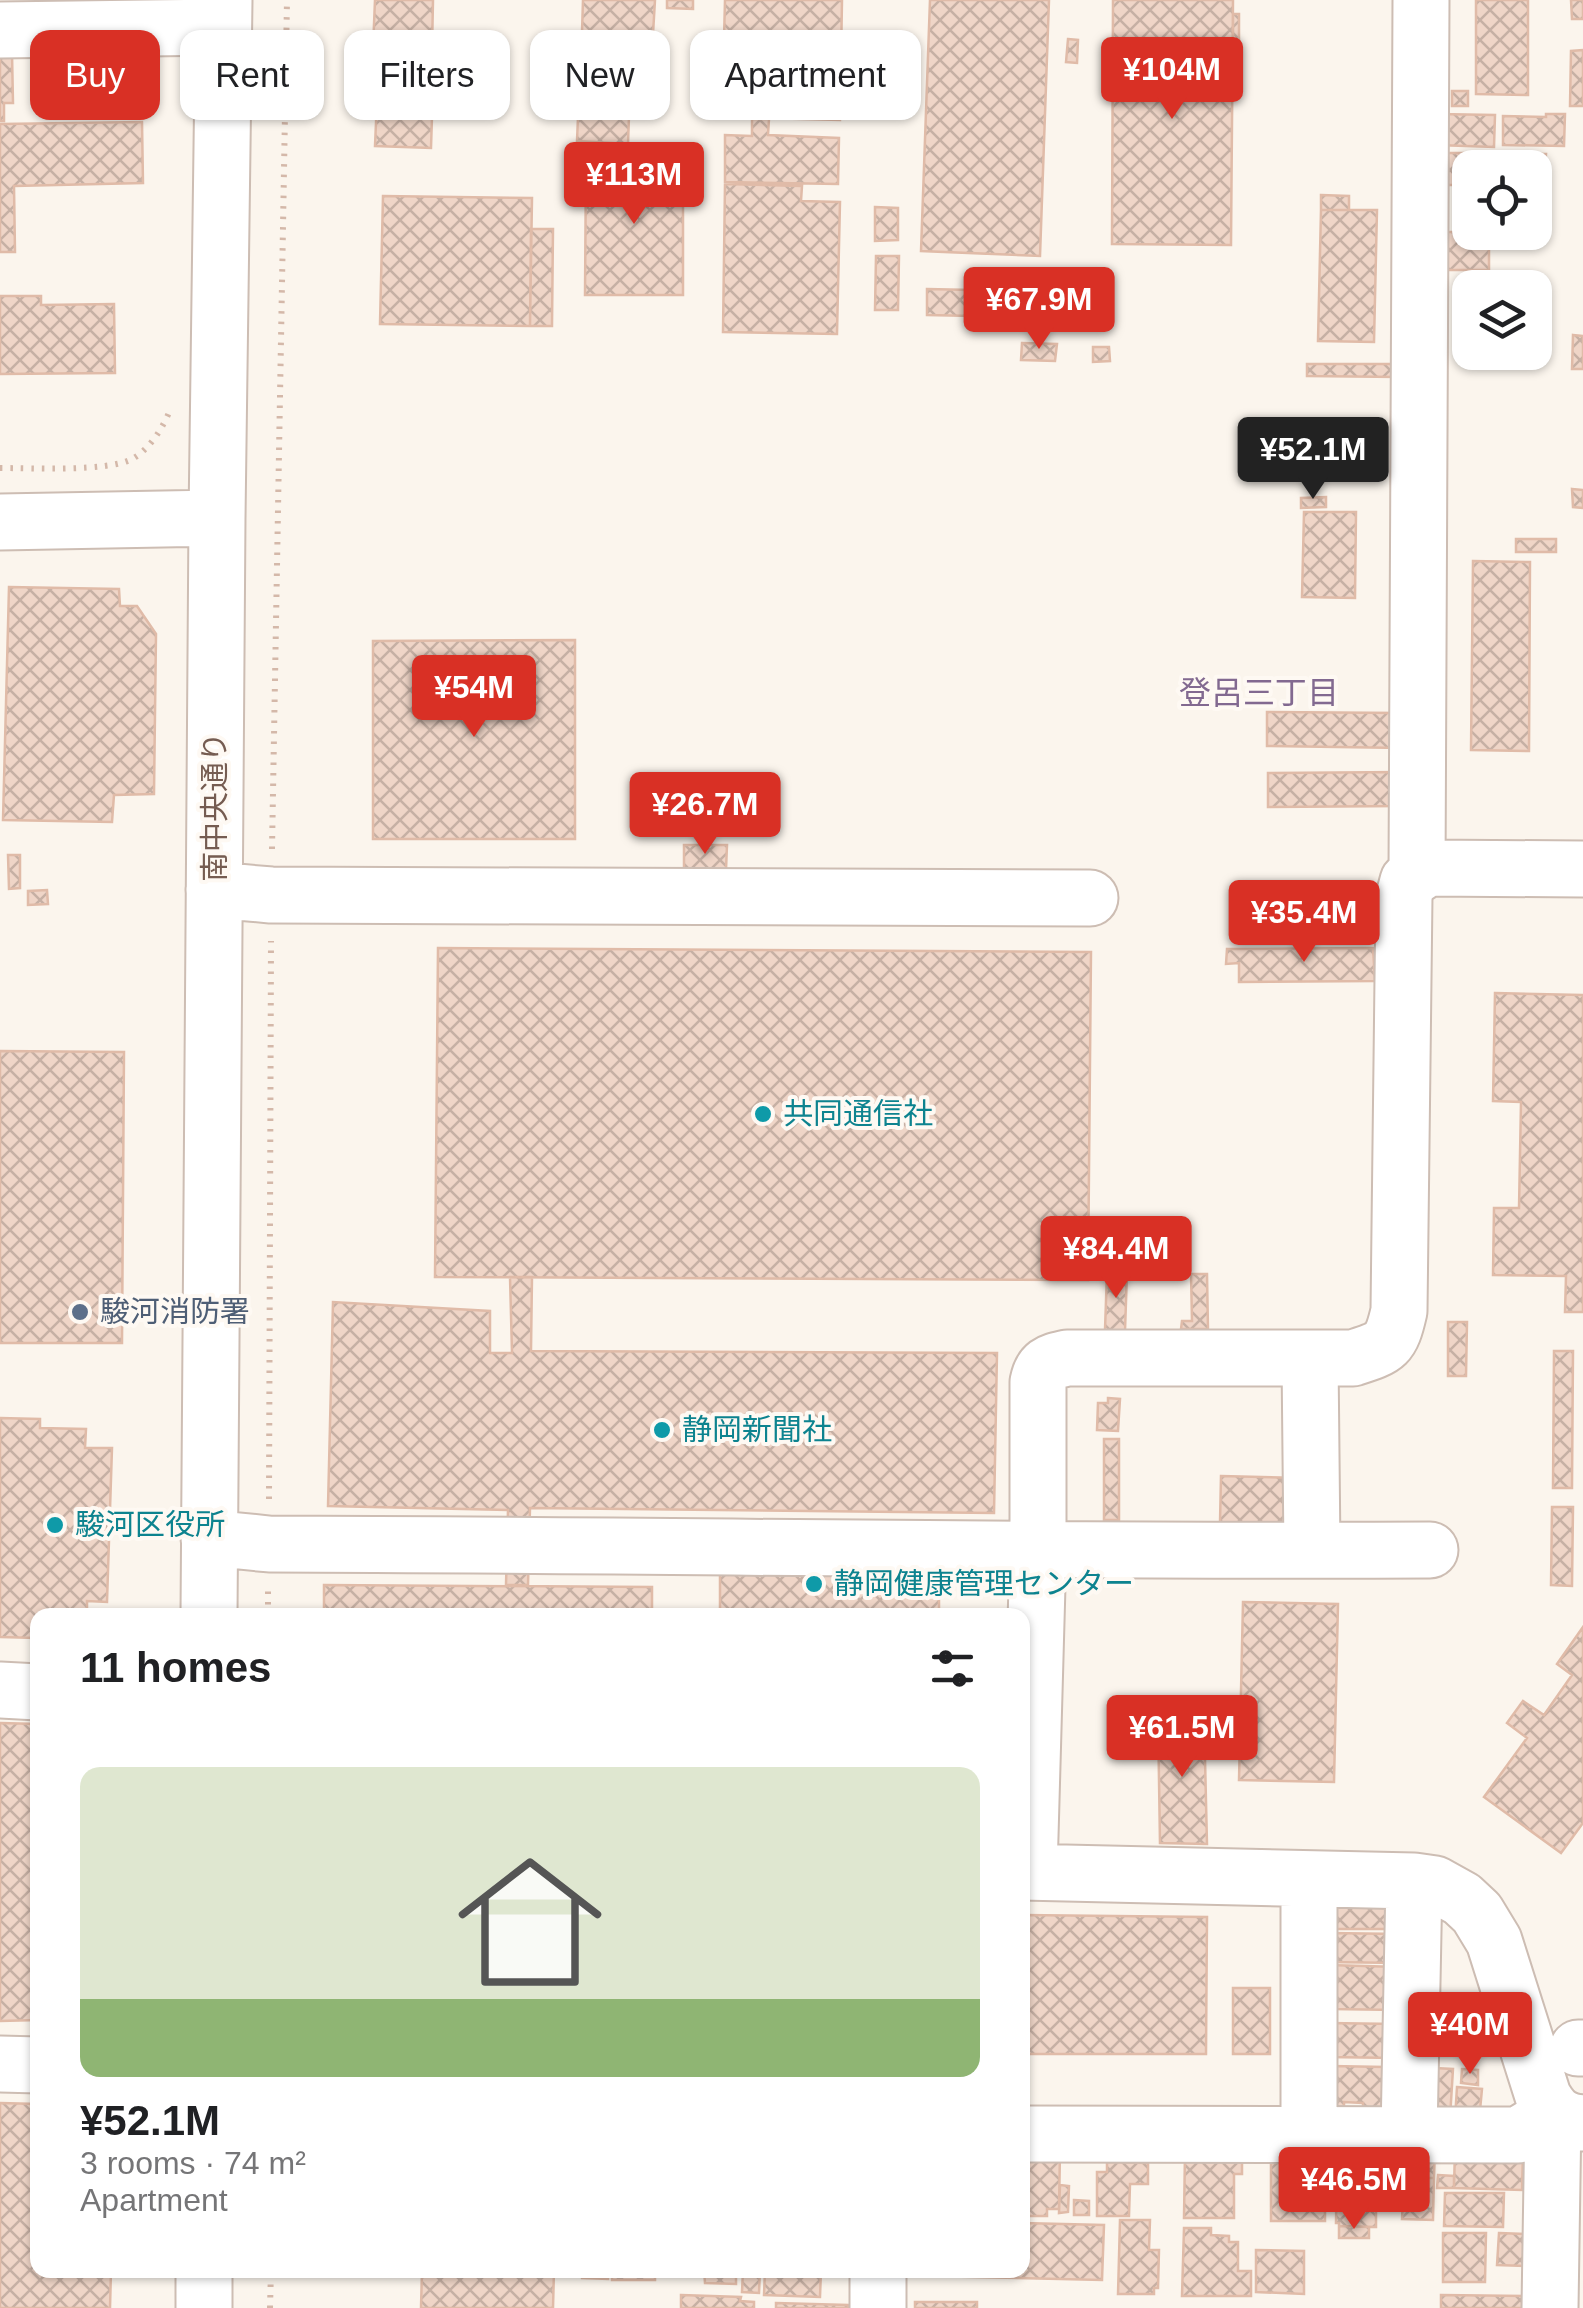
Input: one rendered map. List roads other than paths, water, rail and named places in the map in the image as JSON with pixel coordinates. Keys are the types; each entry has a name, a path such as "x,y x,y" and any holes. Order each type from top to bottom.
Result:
{"street":[{"path":"1417,874 1421,0"},
{"path":"0,30 223,14"},
{"name":"南中央通り","path":"209,1608 223,14"},
{"path":"0,522 217,518"},
{"path":"1030,1765 1041,1371 1050,1362 1067,1358 1353,1358 1379,1350 1393,1336 1400,1311 1404,896 1408,881 1428,868 1583,869"},
{"path":"214,890 271,895 1090,898"},
{"path":"1310,1359 1312,1550"},
{"path":"209,1538 269,1544 1430,1550"},
{"path":"0,1690 30,1692"},
{"path":"1030,1872 1414,1880 1435,1884 1477,1913 1494,1941 1543,2096 1568,2118"},
{"path":"1309,2134 1310,1880"},
{"path":"1409,2134 1414,1880"},
{"path":"0,2064 30,2065"},
{"path":"1030,2134 1518,2135 1568,2118"},
{"path":"1550,2308 1568,2118"},
{"path":"204,2278 204,2308"},
{"path":"878,2278 878,2308"}],"place":[{"name":"共同通信社","path":"763,1114"},
{"name":"駿河消防署","path":"80,1312"},
{"name":"静岡新聞社","path":"662,1430"},
{"name":"駿河区役所","path":"55,1525"},
{"name":"静岡健康管理センター","path":"814,1584"}],"district":[{"name":"登呂三丁目","path":"1259,693"}]}
